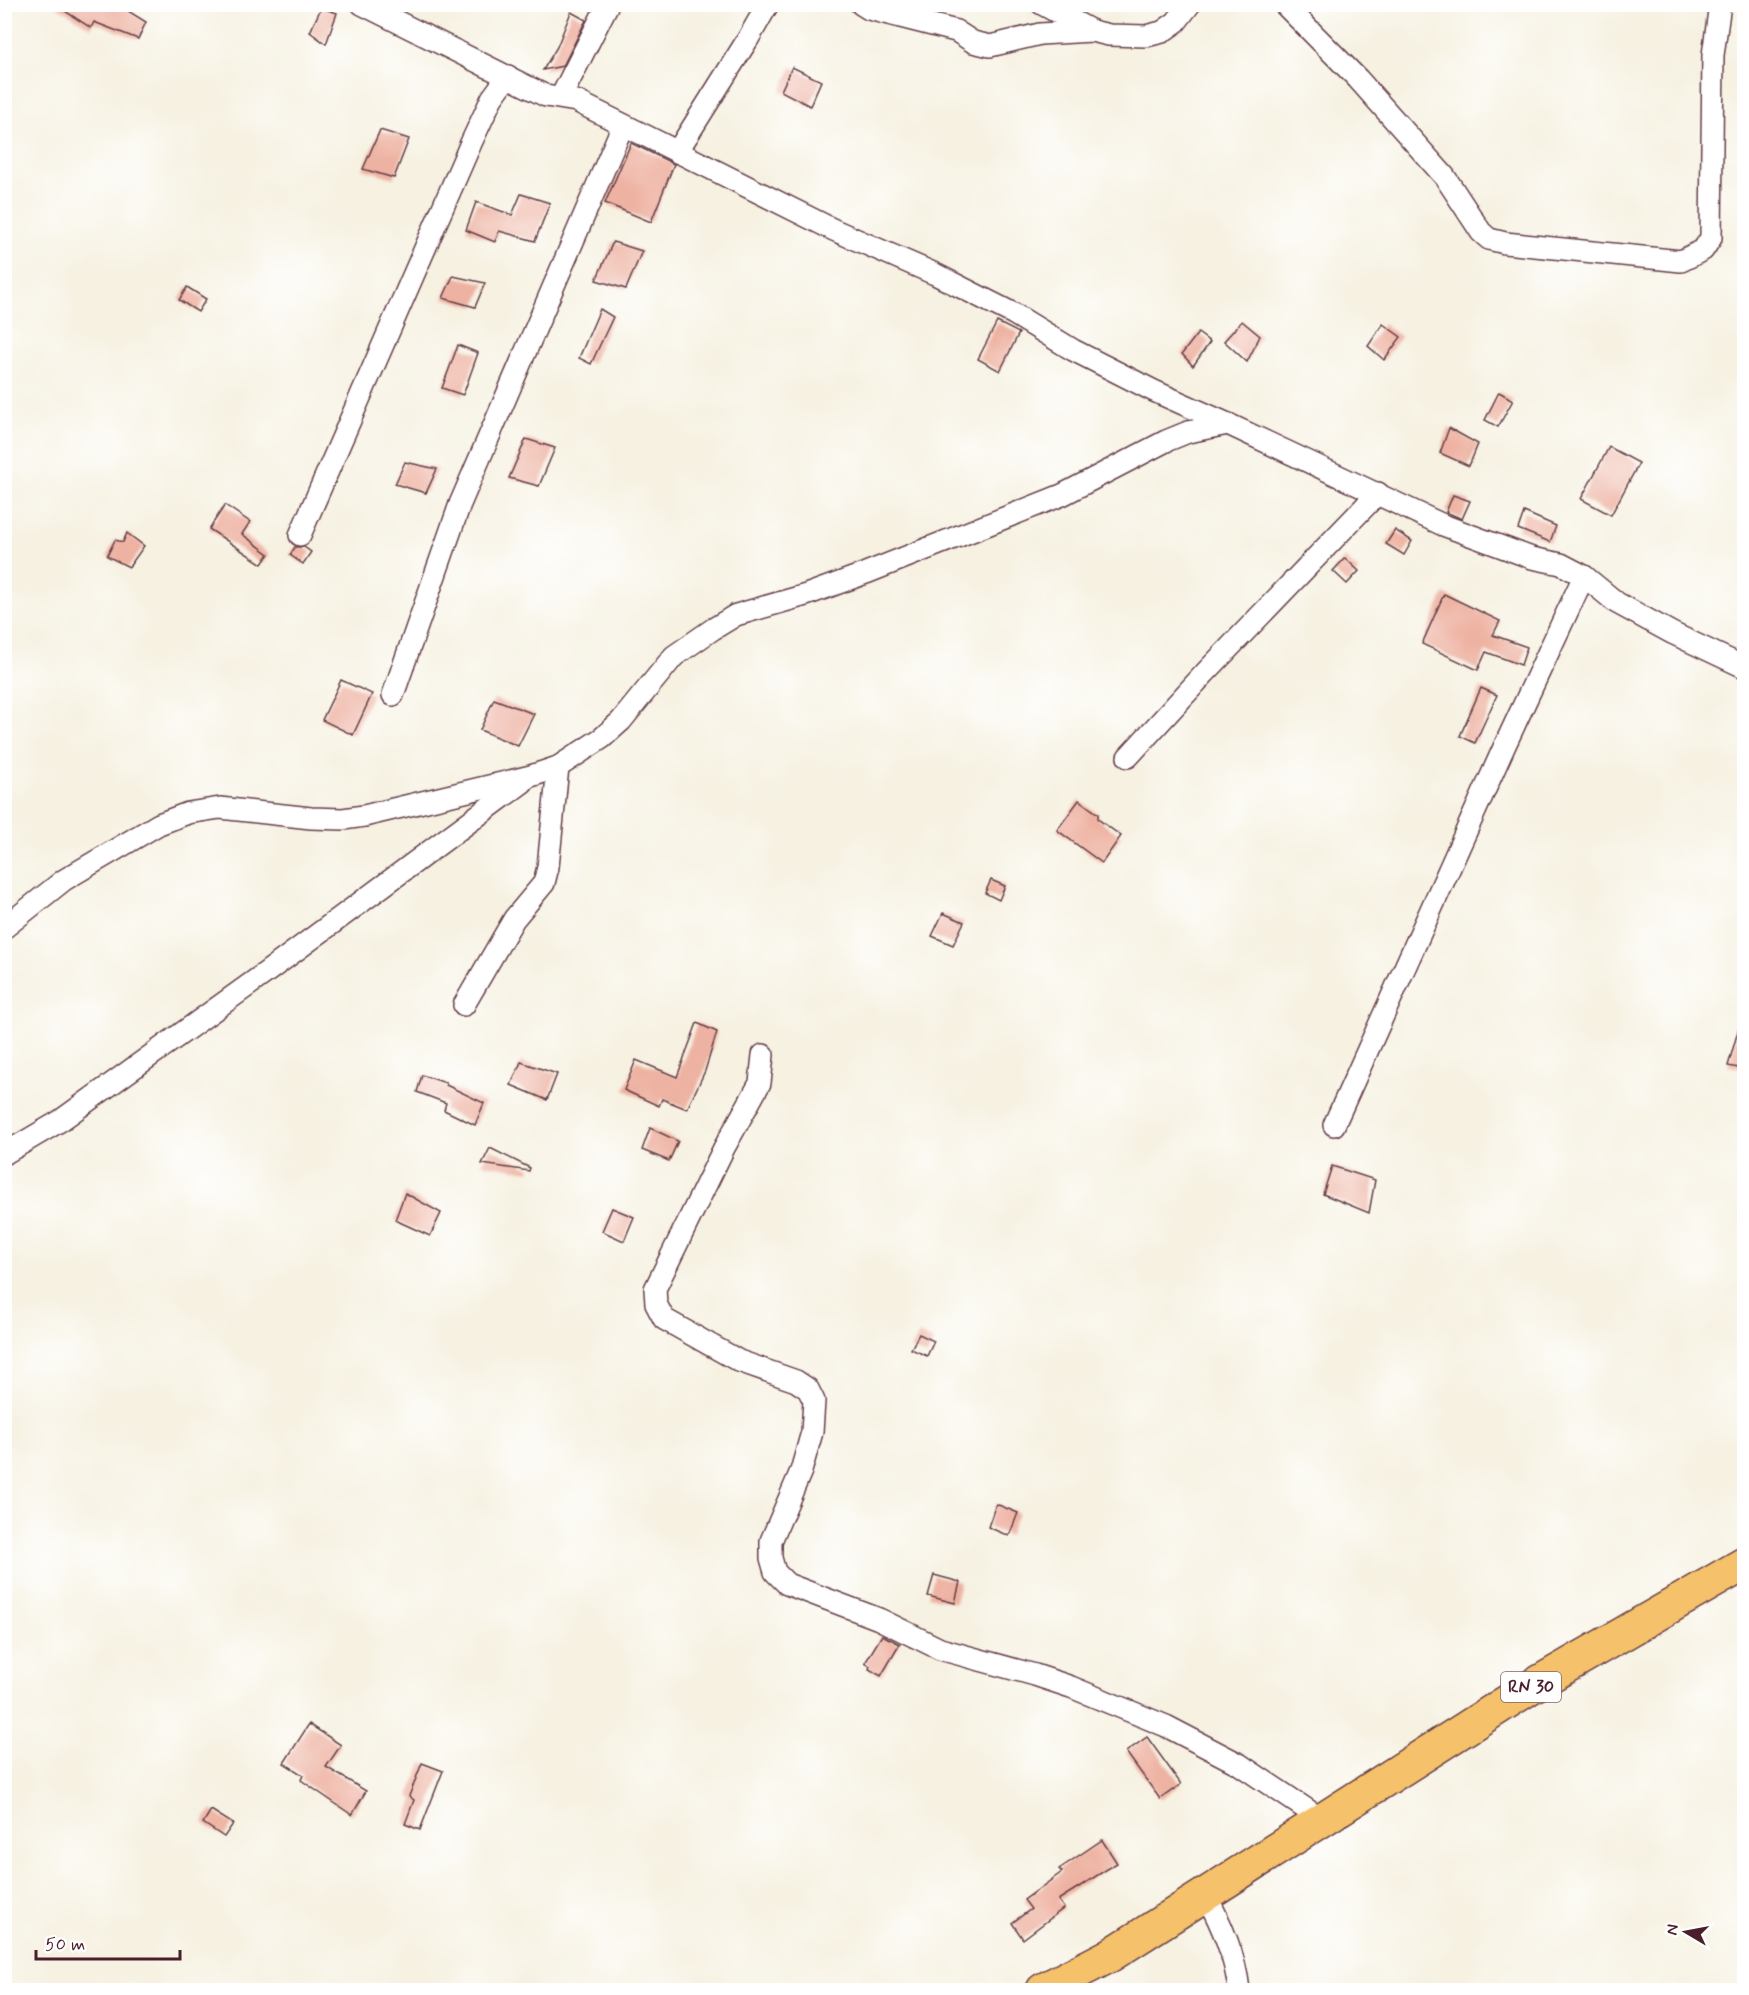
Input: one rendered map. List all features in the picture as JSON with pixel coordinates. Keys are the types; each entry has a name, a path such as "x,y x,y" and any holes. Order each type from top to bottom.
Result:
{"main road":[{"name":"RN 30","path":"1043,1990 1110,1956 1529,1688 1744,1564"}],"street":[{"path":"362,4 546,96 576,101 834,230 935,274 1014,314 1073,350 1134,381 1443,525 1532,558 1561,564 1584,576 1617,603 1672,633 1744,667"},
{"path":"561,97 608,4"},
{"path":"677,152 768,4"},
{"path":"861,4 869,9 956,32 973,42 990,46 1040,34 1092,31"},
{"path":"1042,4 1092,31 1109,35 1146,36 1162,32 1176,22 1190,4"},
{"path":"1284,4 1358,80 1445,177 1481,232 1489,239 1505,243 1666,261 1681,261 1703,250 1711,238 1713,55 1720,4"},
{"path":"300,535 471,143 492,98 508,76"},
{"path":"393,695 460,504 623,125"},
{"path":"4,928 64,880 159,824 188,813 220,808 311,818 343,819 531,776 558,767 602,738 621,721 674,657 736,615 806,595 866,573 1062,495 1166,441 1188,432 1228,424"},
{"path":"1128,757 1377,493"},
{"path":"1334,1125 1505,745 1584,576"},
{"path":"464,1005 514,919 544,883 548,867 558,767"},
{"path":"4,1154 60,1121 255,981 531,776"},
{"path":"763,1055 760,1083 724,1148 655,1289 656,1304 663,1319 738,1361 796,1381 808,1389 814,1401 812,1432 801,1471 771,1541 771,1558 775,1572 787,1584 802,1592 879,1618 940,1649 1035,1674 1166,1726 1239,1764 1323,1821"},
{"path":"1206,1895 1230,1945 1238,1973 1239,1990"}],"building":[{"path":"54,4 117,4 146,22 138,39 94,22 91,28"},
{"path":"321,8 337,13 326,44 310,32"},
{"path":"571,12 586,20 563,66 543,70 557,47"},
{"path":"792,67 821,81 810,106 781,91"},
{"path":"380,130 409,139 394,178 363,169"},
{"path":"631,143 674,164 651,222 605,203"},
{"path":"521,194 550,203 535,241 499,231 495,242 466,230 476,202 512,215"},
{"path":"613,242 642,251 626,289 596,280"},
{"path":"453,276 485,283 475,307 443,298"},
{"path":"187,287 206,299 198,312 179,300"},
{"path":"600,309 613,317 591,364 579,358"},
{"path":"1242,321 1260,336 1247,362 1224,341"},
{"path":"997,322 1019,333 1000,371 978,359"},
{"path":"1383,324 1401,337 1384,360 1368,346"},
{"path":"1198,333 1210,342 1193,366 1182,354"},
{"path":"458,345 478,353 463,395 442,388"},
{"path":"1499,392 1513,400 1498,427 1485,420"},
{"path":"1449,428 1478,444 1469,466 1440,453"},
{"path":"526,439 555,448 539,486 509,478"},
{"path":"1609,447 1639,463 1611,515 1581,499"},
{"path":"405,462 437,469 426,493 395,484"},
{"path":"1453,495 1470,501 1462,519 1446,512"},
{"path":"225,505 250,522 242,534 269,554 262,564 209,529"},
{"path":"1524,512 1556,526 1550,542 1518,529"},
{"path":"1395,530 1412,541 1404,555 1386,544"},
{"path":"127,533 144,546 129,567 107,556 115,540 123,542"},
{"path":"295,547 304,547 311,552 303,564 290,555"},
{"path":"1345,558 1359,571 1347,584 1333,571"},
{"path":"1444,594 1500,621 1493,635 1527,647 1521,665 1486,652 1478,670 1422,644"},
{"path":"341,680 372,694 353,735 322,720"},
{"path":"1481,688 1497,695 1475,743 1460,736"},
{"path":"494,699 534,714 518,746 480,730"},
{"path":"1079,800 1098,814 1098,819 1121,836 1102,863 1057,830"},
{"path":"991,880 1005,886 999,900 985,893"},
{"path":"943,913 964,922 953,945 932,936"},
{"path":"697,1023 717,1032 705,1071 687,1109 662,1099 659,1106 624,1090 636,1060 677,1077"},
{"path":"1740,1024 1744,1025 1744,1069 1728,1066"},
{"path":"521,1062 557,1074 547,1100 511,1085"},
{"path":"422,1075 446,1083 484,1103 475,1125 444,1110 446,1103 417,1092"},
{"path":"650,1128 678,1141 669,1161 642,1150"},
{"path":"490,1148 530,1168 529,1171 482,1164"},
{"path":"1332,1166 1375,1180 1369,1213 1323,1194"},
{"path":"405,1193 441,1213 430,1236 395,1220"},
{"path":"612,1208 634,1217 624,1241 602,1231"},
{"path":"919,1334 934,1341 927,1356 911,1349"},
{"path":"996,1504 1018,1513 1009,1536 988,1527"},
{"path":"934,1575 960,1582 955,1603 928,1596"},
{"path":"882,1635 900,1644 881,1676 869,1669 870,1666 865,1663"},
{"path":"309,1724 341,1745 326,1767 366,1791 352,1815 301,1780 303,1775 284,1763"},
{"path":"1147,1737 1181,1784 1160,1799 1126,1752"},
{"path":"422,1763 443,1771 420,1830 405,1824 414,1800 409,1796"},
{"path":"211,1810 233,1824 224,1837 203,1823"},
{"path":"1102,1840 1117,1863 1058,1900 1064,1908 1023,1939 1012,1923 1031,1909 1024,1900 1062,1872 1059,1869"}]}
